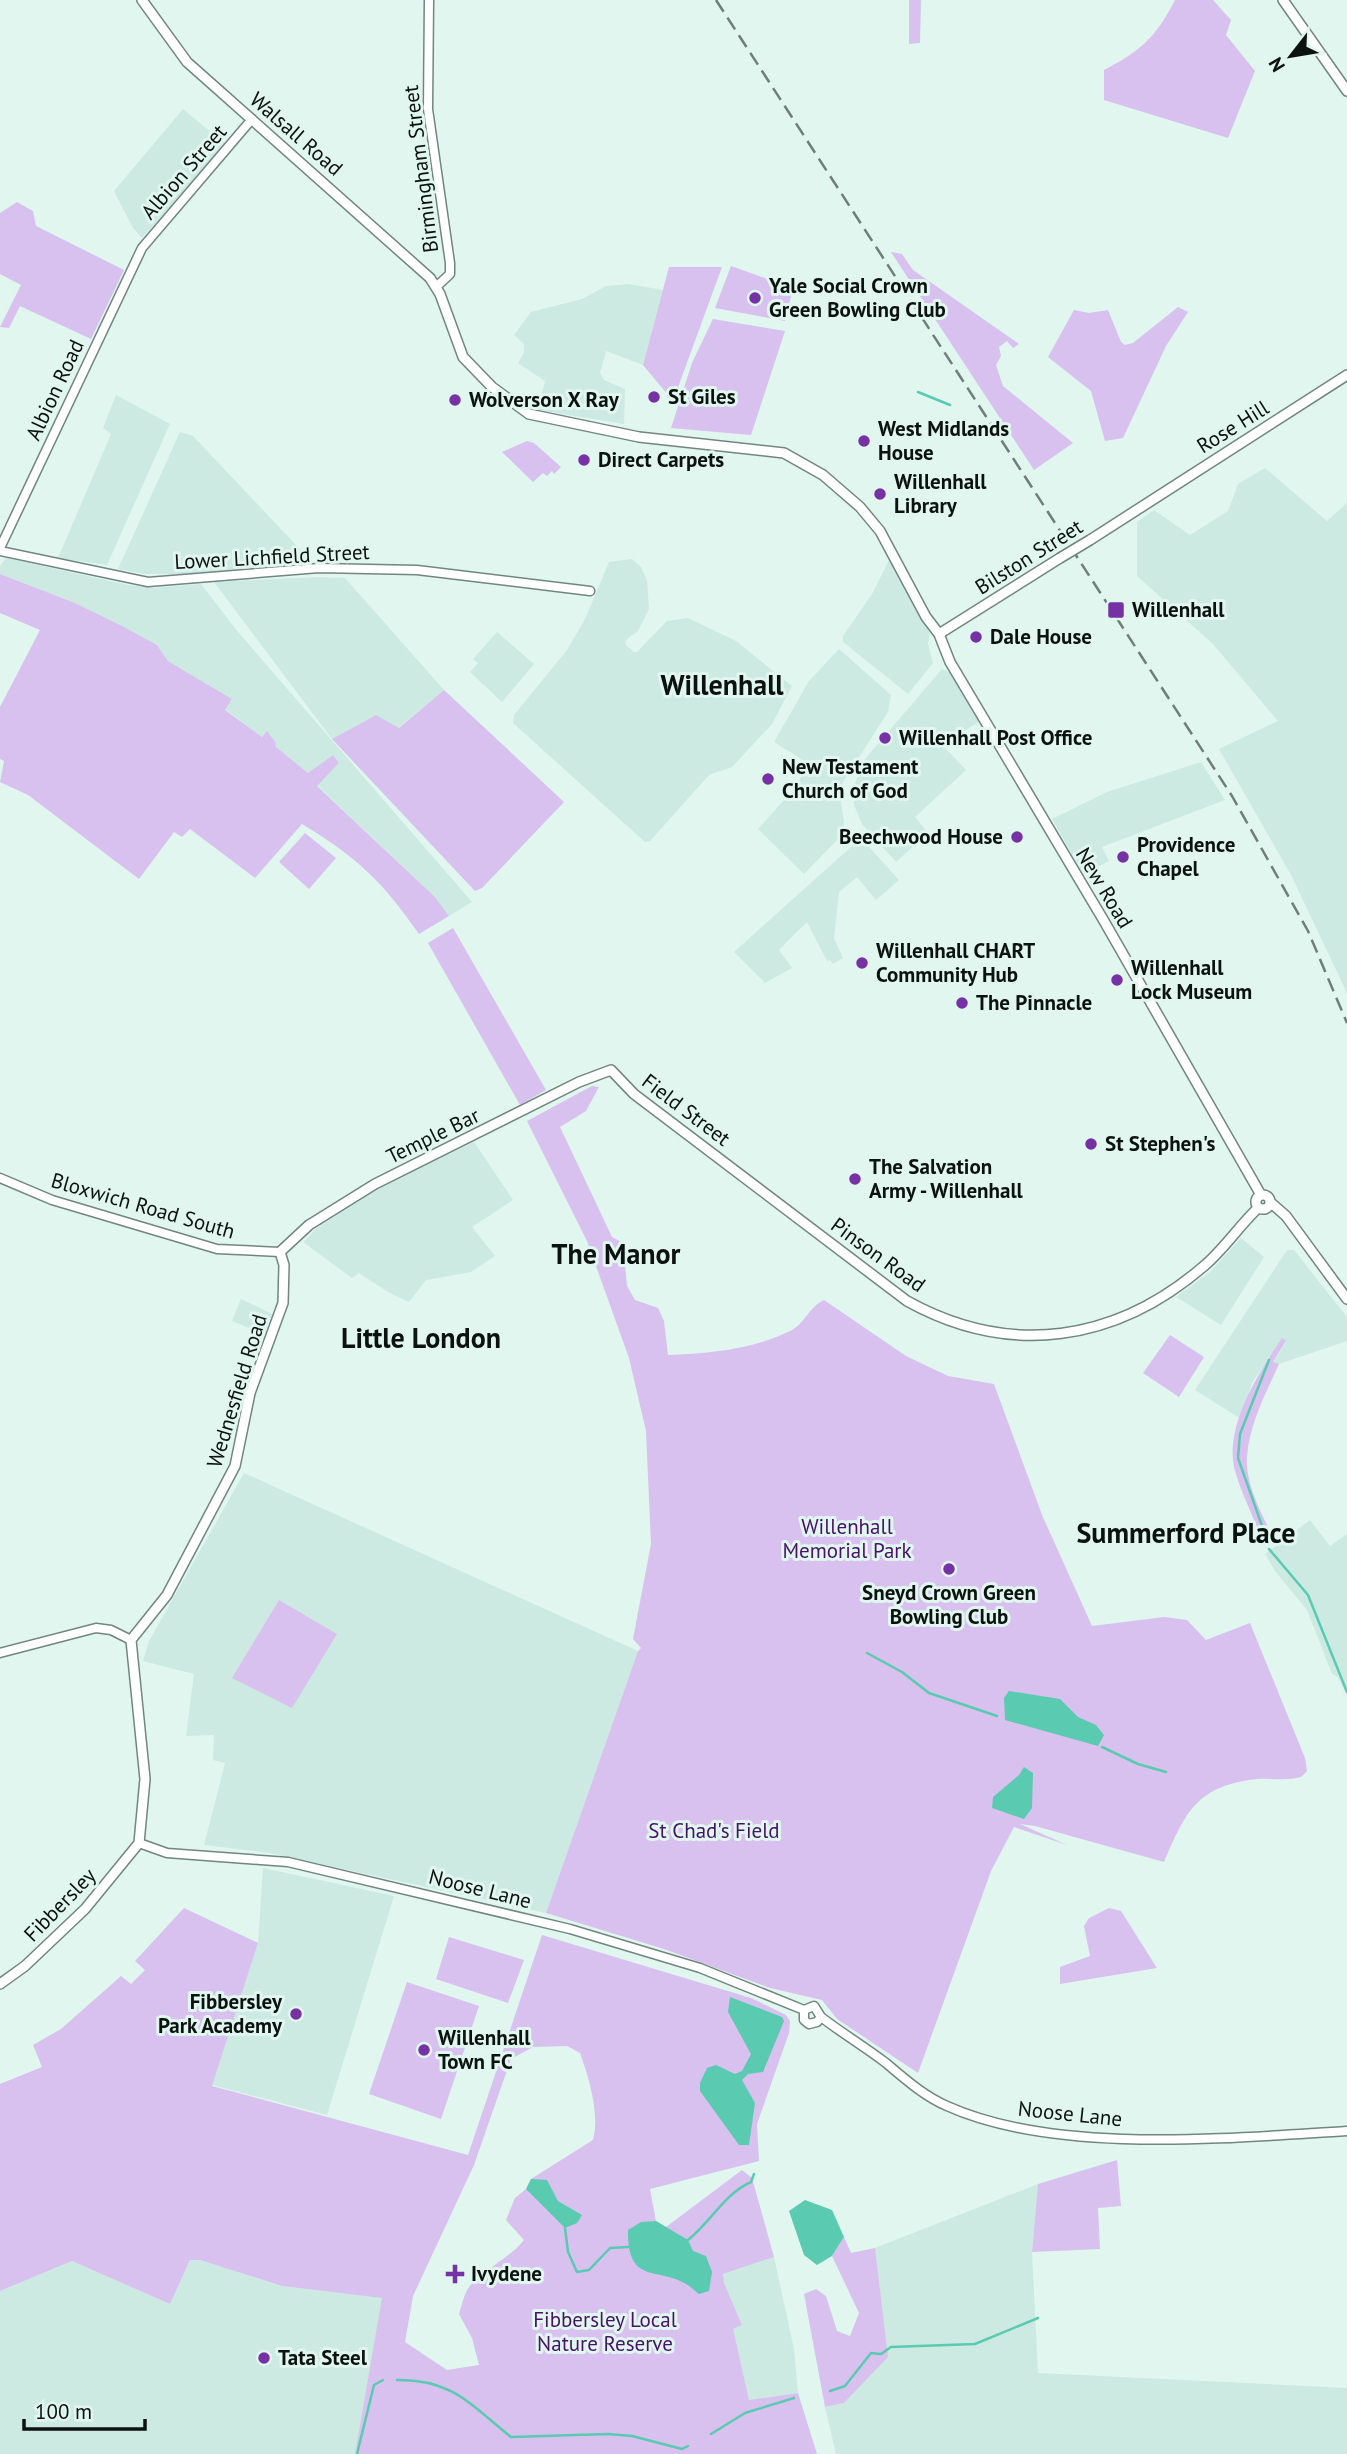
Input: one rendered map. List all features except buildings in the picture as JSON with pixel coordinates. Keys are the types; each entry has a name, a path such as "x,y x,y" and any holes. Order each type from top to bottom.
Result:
{"main road":[{"name":"Walsall Road","path":"142,0 187,62 418,266 436,288 463,357 492,387 529,414 653,439 768,449 794,457 823,475 860,506 880,531 926,617 939,634"},
{"path":"1283,0 1347,91"},
{"name":"Rose Hill","path":"1137,509 1347,375"},
{"name":"Bilston Street","path":"939,634 1137,509"},
{"name":"New Road","path":"939,634 950,662 1104,921 1261,1195 1255,1202 1265,1206"},
{"name":"Temple Bar","path":"280,1252 309,1225 375,1184 579,1082 611,1070"},
{"name":"Field Street","path":"611,1070 634,1094 742,1175"},
{"name":"Pinson Road","path":"742,1175 908,1301 956,1323 1012,1336 1074,1333 1145,1306 1177,1287 1212,1259 1265,1206"},
{"path":"1265,1206 1288,1219 1347,1298"},
{"name":"Wednesfield Road","path":"131,1640 167,1595 234,1466 250,1393 282,1303 284,1265 280,1252"},
{"path":"131,1640 145,1779 139,1843"},
{"name":"Fibbersley","path":"0,1984 25,1966 85,1909 139,1843"}],"street":[{"name":"Birmingham Street","path":"429,0 428,109 450,263 450,274 436,288"},
{"name":"Albion Street","path":"142,248 252,119"},
{"name":"Albion Road","path":"0,549 142,248"},
{"name":"Lower Lichfield Street","path":"0,549 148,582 320,568 417,570 590,591"},
{"name":"Bloxwich Road South","path":"0,1178 52,1200 217,1249 280,1252"},
{"path":"0,1653 96,1628 111,1630 131,1640"},
{"name":"Noose Lane","path":"139,1843 167,1853 288,1862 570,1929 687,1963 804,2010"},
{"path":"814,2006 821,2017 817,2022 809,2024 802,2017 804,2010 814,2006"},
{"name":"Noose Lane","path":"821,2017 922,2092 960,2111 1007,2125 1092,2136 1156,2138 1347,2131"}],"shaded area":[{"path":"183,109 225,144 142,238 133,228 114,191"},
{"path":"628,284 663,290 643,365 606,351 600,373 604,380 625,389 624,424 538,410 545,381 518,363 524,353 524,344 514,335 531,312 582,299 606,286"},
{"path":"116,395 170,424 107,565 58,558 111,434 103,428"},
{"path":"180,432 193,436 313,563 182,574 145,574 118,569"},
{"path":"1265,468 1327,521 1347,503 1347,993 1291,875 1219,749 1278,721 1213,644 1137,576 1137,522 1154,510 1190,535 1228,511 1238,484"},
{"path":"6,558 128,585 153,588 201,584 238,632 472,902 449,916 435,897 317,785 339,763 333,755 308,773 274,745 266,732 262,737 225,709 232,699 168,661 157,645 75,603 0,574 0,566"},
{"path":"632,559 641,567 647,581 649,609 638,631 627,639 625,644 634,652 667,621 688,618 736,641 792,686 772,724 732,767 709,775 650,841 645,842 513,723 514,715 567,650 585,619 609,562"},
{"path":"889,560 892,560 930,633 928,644 933,663 908,694 843,642 843,636 872,594"},
{"path":"345,578 444,690 398,728 376,715 332,739 214,582"},
{"path":"497,632 534,664 502,702 470,672 478,663 473,659"},
{"path":"839,649 891,695 888,712 843,782 840,797 844,821 842,835 804,874 758,829 794,789 809,764 774,742 809,681"},
{"path":"942,669 951,673 980,721 942,745 966,770 915,817 928,833 896,862 862,824 854,805 854,786 865,759"},
{"path":"1201,762 1225,800 1102,847 1109,861 1083,874 1052,819 1107,792"},
{"path":"861,838 899,880 876,900 857,877 839,892 834,938 843,958 833,964 830,960 827,961 807,922 779,950 792,968 765,983 734,952"},
{"path":"474,1142 513,1200 472,1227 495,1256 471,1272 426,1280 409,1302 359,1273 352,1278 303,1242 318,1227 390,1182"},
{"path":"1241,1238 1264,1257 1221,1325 1176,1297 1210,1272"},
{"path":"1287,1250 1294,1250 1347,1317 1347,1341 1279,1364 1273,1363 1286,1342 1282,1338 1252,1383 1241,1419 1195,1390"},
{"path":"241,1299 272,1314 264,1334 232,1321"},
{"path":"244,1473 638,1651 546,1913 270,1853 204,1845 225,1763 213,1760 214,1735 186,1736 194,1674 143,1661 149,1641"},
{"path":"1310,1520 1330,1546 1347,1534 1347,1696 1338,1677 1332,1674 1307,1610 1275,1571 1265,1554"},
{"path":"1009,1691 1060,1699 1078,1717 1096,1725 1104,1735 1098,1746 1005,1720 1004,1698"},
{"path":"1024,1767 1033,1773 1032,1808 1024,1819 992,1808 993,1797 1019,1775"},
{"name":"Fibbersley Park Academy","path":"263,1868 394,1896 327,2115 212,2085 258,1943"},
{"path":"730,1997 782,2017 784,2021 763,2072 748,2074 742,2080 755,2103 749,2145 739,2145 700,2091 700,2083 707,2068 716,2065 735,2074 742,2071 751,2054 728,2012"},
{"path":"531,2179 547,2180 558,2201 582,2215 577,2223 565,2228 526,2189"},
{"path":"1038,2184 1032,2252 1038,2373 1347,2388 1347,2454 836,2454 825,2407 844,2403 887,2357 875,2248"},
{"path":"805,2200 832,2210 844,2237 832,2256 817,2265 804,2255 789,2211"},
{"path":"656,2221 688,2240 693,2251 706,2256 712,2272 709,2291 699,2294 675,2279 639,2267 629,2247 628,2230 641,2222"},
{"path":"774,2257 794,2349 798,2393 749,2401 732,2329 742,2325 723,2283 723,2274"},
{"path":"190,2260 200,2260 282,2286 383,2298 355,2454 0,2454 0,2291 72,2261 170,2304"}],"green space":[{"path":"909,0 921,0 920,43 909,44"},
{"path":"1175,0 1213,0 1231,20 1226,35 1255,71 1228,138 1104,100 1104,70 1146,42 1161,24"},
{"path":"17,202 33,211 36,226 124,270 91,339 20,306 9,328 0,327 21,285 0,274 0,213"},
{"path":"891,252 902,254 913,270 1019,344 1013,348 1007,341 999,347 1001,356 996,365 1003,386 1073,443 1034,470"},
{"name":"Yale Social Crown Green Bowling Club","path":"731,266 793,288 785,321 715,308"},
{"path":"669,267 722,267 673,401 643,365"},
{"path":"1178,307 1188,312 1166,346 1123,438 1105,441 1091,391 1048,357 1074,310 1089,313 1108,310 1121,342 1125,345 1133,343"},
{"path":"713,319 785,331 751,435 671,428 692,363"},
{"path":"527,441 534,443 561,467 554,474 552,471 547,476 543,473 533,482 502,452"},
{"path":"0,574 75,603 157,645 168,661 232,699 225,710 262,737 267,731 276,743 275,746 308,773 333,755 339,763 317,786 435,897 449,916 419,934 393,899 368,872 339,848 302,824 255,878 190,829 182,837 174,832 139,879 28,795 0,782 4,761 0,759 0,707 40,630 0,613"},
{"path":"444,690 564,802 482,888 475,891 332,739 376,715 399,728"},
{"path":"305,833 336,858 309,889 279,862"},
{"path":"453,928 546,1090 520,1105 428,943"},
{"name":"Willenhall Memorial Park","path":"592,1086 599,1087 586,1111 560,1127 612,1237 623,1243 627,1286 635,1300 658,1308 664,1321 668,1355 747,1346 777,1337 796,1327 824,1300 906,1356 948,1376 994,1384 1042,1515 1092,1626 1164,1617 1187,1620 1206,1640 1250,1623 1305,1758 1307,1771 1301,1777 1236,1783 1207,1795 1187,1816 1164,1862 1035,1826 1020,1824 1067,1845 1014,1827 991,1871 918,2073 837,2019 822,2000 770,1988 664,1949 546,1913 641,1648 633,1639 651,1544 646,1431 629,1358 587,1241 527,1121"},
{"path":"1170,1335 1204,1357 1179,1397 1143,1373"},
{"path":"1282,1338 1286,1341 1273,1362 1279,1364 1248,1445 1247,1467 1251,1487 1272,1535 1263,1541 1235,1471 1234,1437 1245,1401"},
{"path":"279,1600 337,1634 292,1708 232,1678"},
{"name":"Fibbersley Local Nature Reserve","path":"184,1908 258,1943 212,2086 468,2155 542,1935 751,1998 786,2015 790,2021 789,2033 757,2124 759,2161 650,2189 656,2221 666,2227 742,2170 752,2178 774,2257 723,2274 724,2283 742,2325 733,2329 749,2400 798,2393 817,2454 355,2454 382,2298 282,2286 200,2260 190,2260 170,2304 72,2261 0,2291 0,2084 42,2067 33,2045 61,2029 121,1976 131,1984 145,1970 135,1961","holes":["567,2046 580,2053 594,2108 593,2140 531,2179 526,2189 515,2198 506,2220 524,2240 469,2287 459,2314 472,2338 479,2365 447,2370 405,2342 413,2296 474,2165 511,2059 533,2047"]},
{"path":"1109,1908 1121,1911 1157,1968 1060,1984 1060,1967 1090,1956 1084,1926 1089,1918"},
{"path":"449,1937 524,1960 508,2003 436,1979"},
{"name":"Willenhall Town FC","path":"407,1982 479,2006 441,2119 369,2094"},
{"path":"1117,2160 1121,2206 1098,2208 1100,2249 1032,2252 1038,2184"},
{"path":"844,2237 851,2253 875,2248 888,2357 844,2403 825,2407 804,2294 816,2289 826,2296 837,2331 850,2336 859,2313 832,2256"}],"waterway":[{"path":"918,392 950,405"},
{"path":"1266,1537 1238,1458 1240,1434 1269,1360"},
{"path":"1269,1549 1308,1595 1347,1692"},
{"path":"867,1653 902,1672 929,1693 997,1716"},
{"path":"1102,1747 1138,1764 1166,1772"},
{"path":"688,2240 725,2201 751,2182 754,2174"},
{"path":"565,2228 568,2252 577,2272 589,2270 610,2248 628,2247"},
{"path":"830,2391 845,2386 871,2353 881,2354 891,2347 975,2344 1038,2318"},
{"path":"357,2454 374,2385 383,2380"},
{"path":"397,2380 416,2381 447,2389 460,2396 511,2437 608,2434 632,2436 682,2449 688,2446"},
{"path":"711,2434 745,2413 794,2398"}],"railway":[{"path":"716,0 1232,796 1308,931 1347,1023"}],"place":[{"name":"Yale Social Crown Green Bowling Club","path":"755,298"},
{"name":"St Giles","path":"654,397"},
{"name":"Wolverson X Ray","path":"455,400"},
{"name":"West Midlands House","path":"864,441"},
{"name":"Direct Carpets","path":"584,460"},
{"name":"Willenhall Library","path":"880,494"},
{"name":"Willenhall","path":"1116,610"},
{"name":"Dale House","path":"976,637"},
{"name":"Willenhall Post Office","path":"885,738"},
{"name":"New Testament Church of God","path":"768,779"},
{"name":"Beechwood House","path":"1017,837"},
{"name":"Providence Chapel","path":"1123,857"},
{"name":"Willenhall CHART Community Hub","path":"862,963"},
{"name":"Willenhall Lock Museum","path":"1117,980"},
{"name":"The Pinnacle","path":"962,1003"},
{"name":"St Stephen's","path":"1091,1144"},
{"name":"The Salvation Army - Willenhall","path":"855,1179"},
{"name":"Sneyd Crown Green Bowling Club","path":"949,1569"},
{"name":"Fibbersley Park Academy","path":"296,2014"},
{"name":"Willenhall Town FC","path":"424,2050"},
{"name":"Ivydene","path":"455,2274"},
{"name":"Tata Steel","path":"264,2358"}],"district":[{"name":"Willenhall","path":"722,685"},
{"name":"The Manor","path":"616,1254"},
{"name":"Little London","path":"421,1338"},
{"name":"Summerford Place","path":"1186,1533"}],"park label":[{"name":"St Chad's Field","path":"714,1831"}]}
